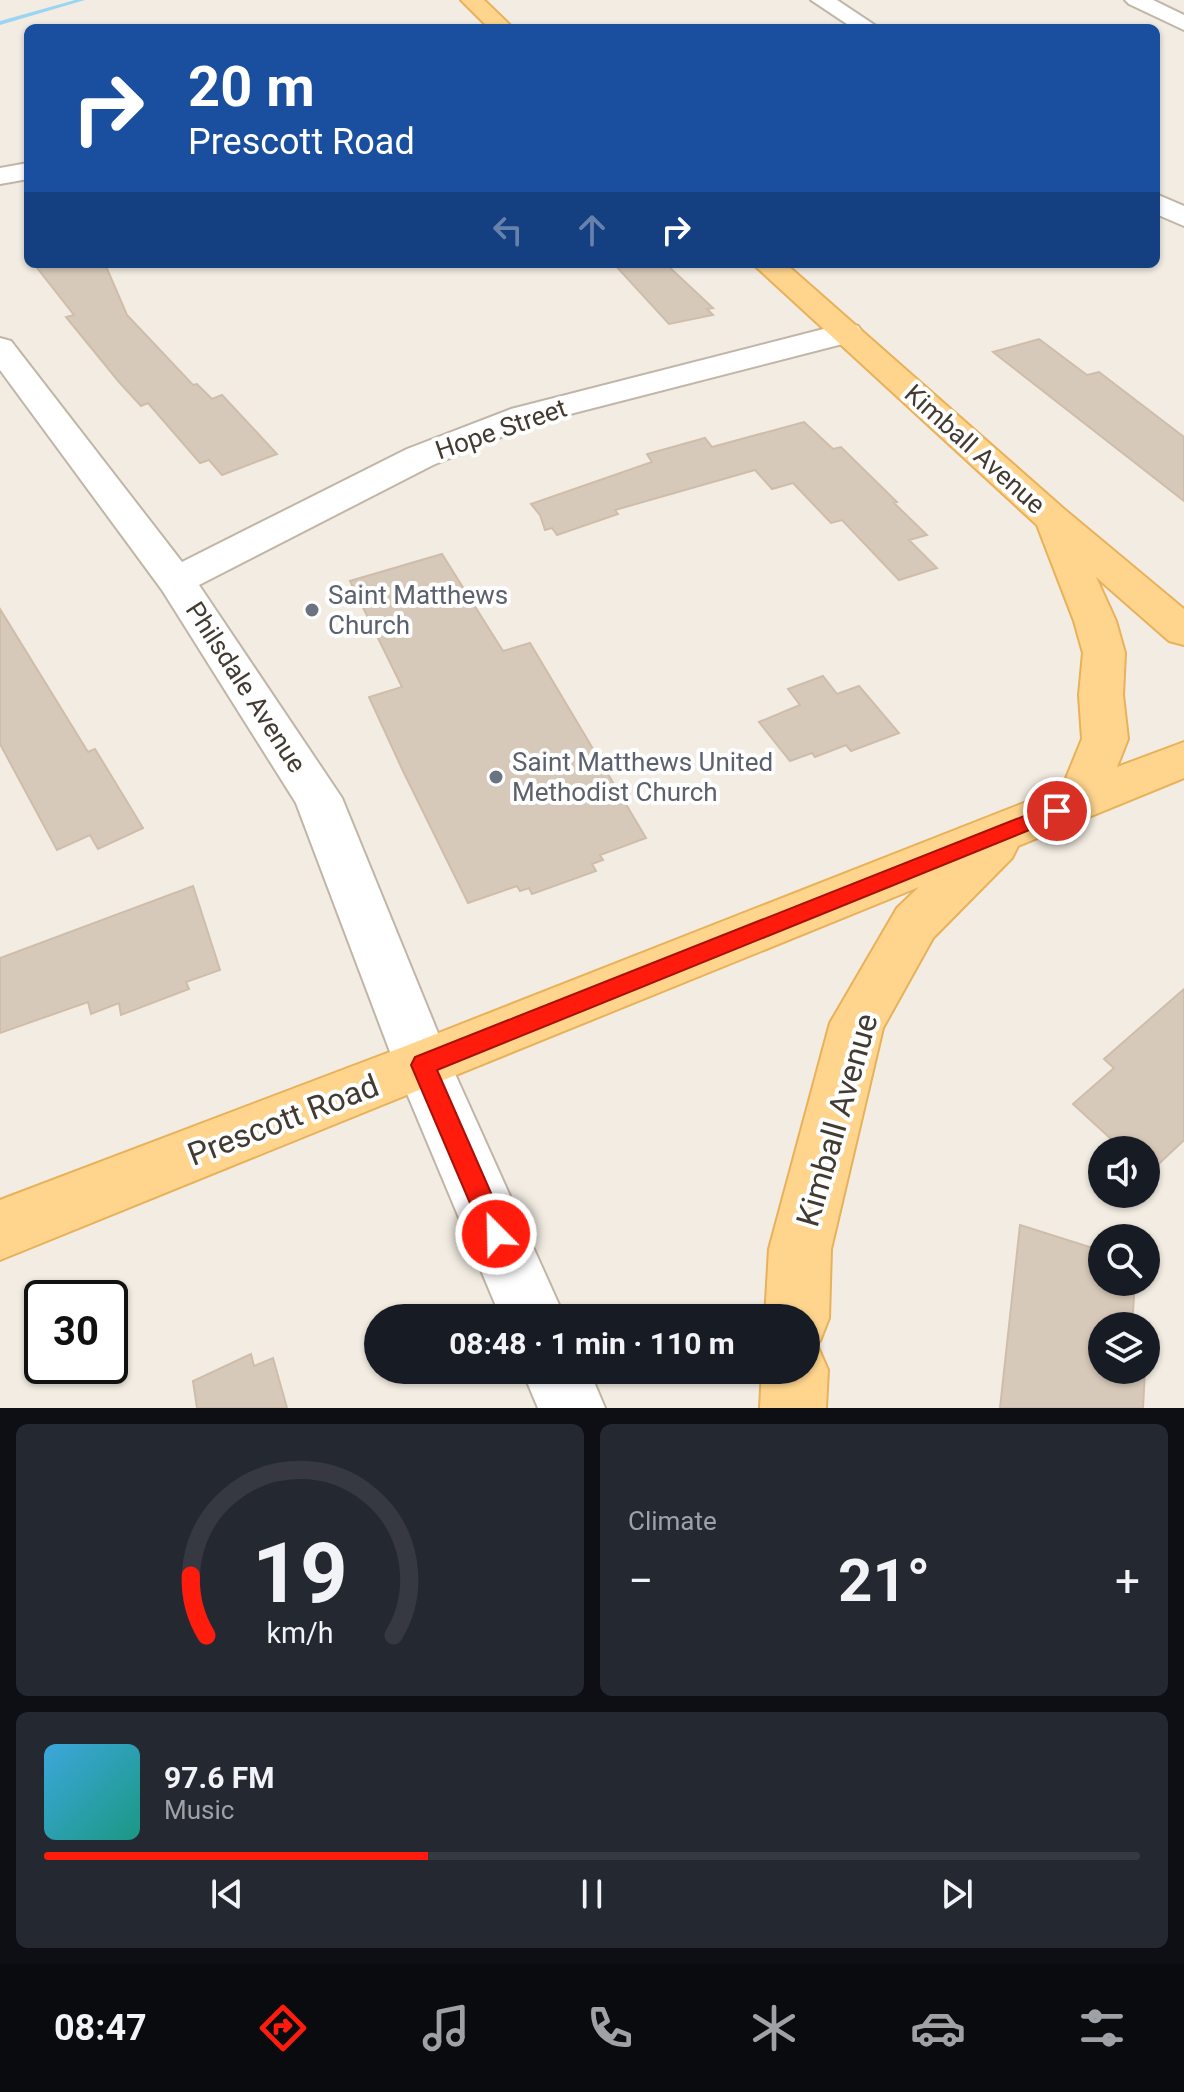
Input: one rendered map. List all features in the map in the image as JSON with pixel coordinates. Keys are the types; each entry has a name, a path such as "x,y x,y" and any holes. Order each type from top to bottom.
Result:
{"main road":[{"path":"472,0 498,24"},
{"name":"Kimball Avenue","path":"773,268 1051,517 1184,631"},
{"path":"1051,517 1095,621 1104,653 1101,695 1105,739 1080,802"},
{"name":"Prescott Road","path":"0,1230 423,1065 1184,759"},
{"name":"Kimball Avenue","path":"798,1304 800,1249 857,1023 915,923 1011,829"},
{"path":"793,1408 794,1384"}],"street":[{"path":"822,0 861,24"},
{"path":"1136,0 1184,23"},
{"path":"0,176 24,172"},
{"path":"1160,204 1184,218"},
{"name":"Hope Street","path":"176,581 420,457 523,416 847,333"},
{"name":"Philsdale Avenue","path":"0,348 176,581 318,798 423,1065"},
{"path":"423,1065 527,1304"},
{"path":"561,1384 572,1408"}],"building":[{"path":"37,268 107,268 127,315 193,385 197,384 212,399 222,395 277,454 222,475 209,460 200,463 148,403 141,406 119,382 66,317 74,315"},
{"path":"618,268 670,268 713,308 707,309 713,315 669,324"},
{"path":"1039,339 1087,375 1099,372 1184,437 1184,501 993,352"},
{"path":"804,422 833,449 841,447 897,502 894,503 927,535 909,540 937,568 899,580 842,520 831,523 793,483 772,489 755,470 615,510 618,514 557,535 552,528 545,530 540,515 531,504 652,462 647,454 705,438 712,447"},
{"path":"442,554 503,651 530,643 646,838 600,855 603,860 592,864 596,871 532,894 529,888 520,891 517,886 468,903 403,771 369,697 402,687 350,581"},
{"path":"0,609 88,752 95,749 143,828 98,849 90,835 57,850 0,744"},
{"path":"823,676 837,694 859,686 899,733 851,751 846,745 815,757 812,753 790,761 759,722 800,705 788,689"},
{"path":"193,886 220,970 186,982 189,989 121,1015 119,1003 91,1014 88,1002 0,1033 0,958"},
{"path":"1184,989 1184,1140 1160,1163 1160,1136 1108,1136 1073,1104 1114,1068 1104,1059"},
{"path":"1020,1225 1088,1247 1088,1296 1134,1296 1133,1312 1088,1312 1088,1384 1144,1384 1143,1408 1000,1408"},
{"path":"251,1354 254,1366 273,1358 287,1408 197,1408 193,1381"}],"waterway":[{"path":"0,23 82,0"}],"place":[{"name":"Saint Matthews Church","path":"312,610"},
{"name":"Saint Matthews United Methodist Church","path":"496,777"}],"route":[{"path":"496,1234 423,1065 1057,811"}]}
